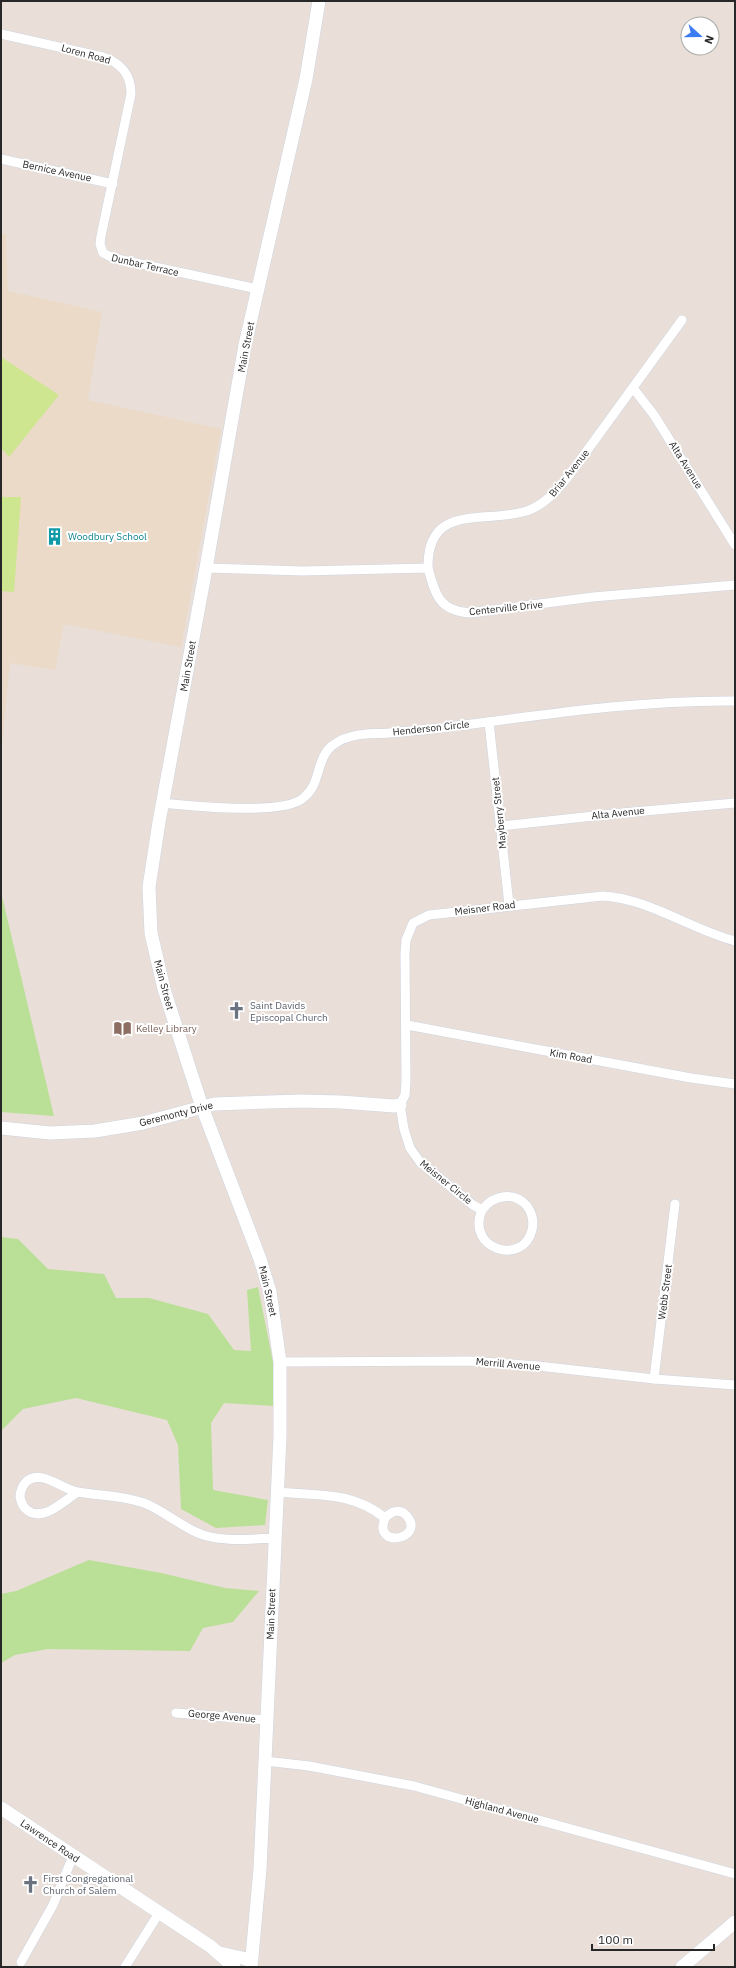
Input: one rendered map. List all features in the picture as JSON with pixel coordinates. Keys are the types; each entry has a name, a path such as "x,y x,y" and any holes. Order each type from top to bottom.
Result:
{"main road":[{"name":"Main Street","path":"251,1963 258,1892 267,1720 278,1492 281,1409 280,1362 270,1292 260,1259 202,1107 164,989 151,933 149,887 162,803 206,568 245,345 306,80 318,1"},
{"name":"Geremonty Drive","path":"1,1128 50,1133 95,1131 143,1123 214,1104 301,1101 394,1106 400,1105"},
{"name":"Lawrence Road","path":"1,1808 220,1953 234,1967"},
{"path":"682,1967 735,1922"},
{"name":"Lawrence Road","path":"220,1953 251,1963"}],"street":[{"name":"Loren Road","path":"1,34 103,56 114,61 124,70 130,80 131,94 113,184"},
{"name":"Bernice Avenue","path":"1,159 113,184"},
{"name":"Dunbar Terrace","path":"113,184 100,241 101,250 104,255 258,289"},
{"name":"Briar Avenue","path":"428,568 431,540 438,530 443,527 466,518 524,512 548,499 564,482 682,320"},
{"name":"Alta Avenue","path":"633,388 654,414 735,545"},
{"path":"206,568 303,571 428,568"},
{"name":"Centerville Drive","path":"428,568 433,587 441,602 453,611 470,613 593,597 735,585"},
{"name":"Henderson Circle","path":"162,803 237,808 294,804 310,791 322,755 336,741 354,736 420,730 650,703 735,701"},
{"name":"Mayberry Street","path":"489,722 509,905"},
{"name":"Alta Avenue","path":"501,826 735,803"},
{"name":"Meisner Road","path":"400,1105 405,1095 406,1088 406,940 413,923 429,915 593,896 621,898 640,903 735,941"},
{"name":"Kim Road","path":"407,1025 679,1076 735,1084"},
{"name":"Meisner Circle","path":"400,1105 407,1140 415,1156 420,1162 460,1195 482,1210"},
{"name":"Meisner Circle","path":"506,1196 518,1199 526,1206 532,1216 532,1228 528,1239 519,1247 508,1250 491,1246 480,1233 479,1221 482,1210 495,1199 506,1196"},
{"name":"Webb Street","path":"654,1379 676,1204"},
{"name":"Merrill Avenue","path":"280,1362 471,1361 538,1366 654,1379 735,1385"},
{"path":"78,1492 47,1512 40,1514 27,1510 22,1504 20,1497 25,1484 37,1477 44,1478 78,1492 116,1495 144,1503 191,1530 214,1537 275,1538"},
{"path":"278,1492 350,1498 368,1505 385,1518"},
{"name":"George Avenue","path":"176,1713 267,1720"},
{"name":"Highland Avenue","path":"265,1760 309,1766 414,1786 735,1874"},
{"path":"21,1962 53,1905 73,1856"},
{"path":"125,1967 159,1913"}],"shaded area":[{"path":"1,233 6,234 8,291 102,312 88,400 221,429 181,647 64,624 55,670 10,663 1,754"}],"green space":[{"path":"1,357 59,395 9,457 1,448"},
{"path":"1,497 21,497 14,592 1,591"},
{"path":"1,892 54,1116 1,1112"},
{"path":"1,1237 18,1239 48,1269 104,1274 116,1298 149,1298 208,1314 234,1350 251,1351 247,1290 258,1287 273,1362 274,1406 224,1403 211,1423 213,1490 268,1500 265,1525 216,1528 181,1509 178,1445 167,1420 76,1398 23,1409 1,1431"},
{"path":"89,1560 161,1573 225,1588 259,1591 233,1622 203,1628 190,1651 48,1649 15,1655 1,1663 1,1594 16,1591"}],"place":[{"name":"Woodbury School","path":"55,536"},
{"name":"Saint Davids Episcopal Church","path":"237,1011"},
{"name":"Kelley Library","path":"123,1028"},
{"name":"First Congregational Church of Salem","path":"30,1884"}]}
